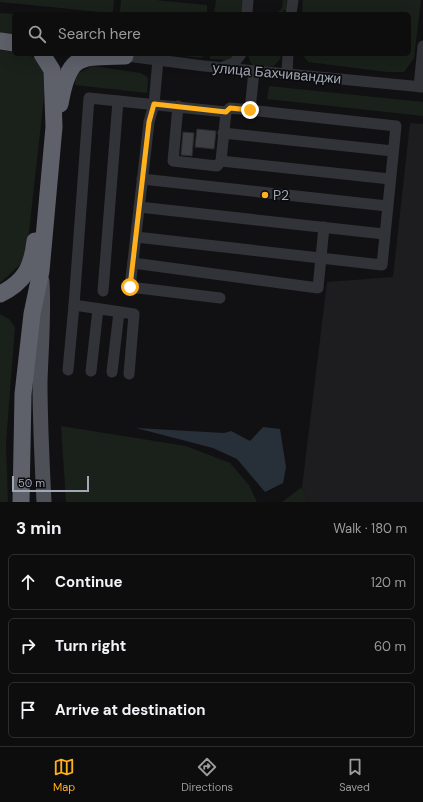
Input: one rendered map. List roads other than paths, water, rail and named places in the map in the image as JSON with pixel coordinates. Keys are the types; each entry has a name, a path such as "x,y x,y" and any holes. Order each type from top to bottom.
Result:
{"highway":[{"path":"0,41 12,43"},
{"path":"21,502 23,394 32,314 41,271 54,127 52,70 43,56"},
{"path":"54,127 66,76 73,65 80,59 103,56"},
{"path":"0,294 21,281 28,269 33,252 37,222 49,188"}],"main road":[{"path":"41,271 43,302 40,413 44,502"}],"street":[{"path":"247,12 248,0"},
{"path":"291,12 293,0"},
{"path":"421,87 423,46"},
{"name":"улица Бахчиванджи","path":"124,56 254,71 421,87"},
{"path":"223,67 234,63 239,56"},
{"path":"287,73 288,56"},
{"path":"158,60 154,104 149,122 130,287 220,298"},
{"path":"250,110 254,71"},
{"path":"68,370 89,98 226,112"},
{"path":"103,291 118,100"},
{"path":"136,237 382,265 396,126 230,108 226,112 221,161 217,166 173,161 178,106"},
{"path":"223,132 393,151"},
{"path":"221,161 390,179"},
{"path":"142,180 387,206"},
{"path":"139,207 384,234"},
{"path":"133,263 318,288 324,227"},
{"path":"74,305 134,314 129,374"},
{"path":"91,371 98,309"},
{"path":"112,372 119,312"}],"place":[{"name":"P2","path":"265,195"}]}
